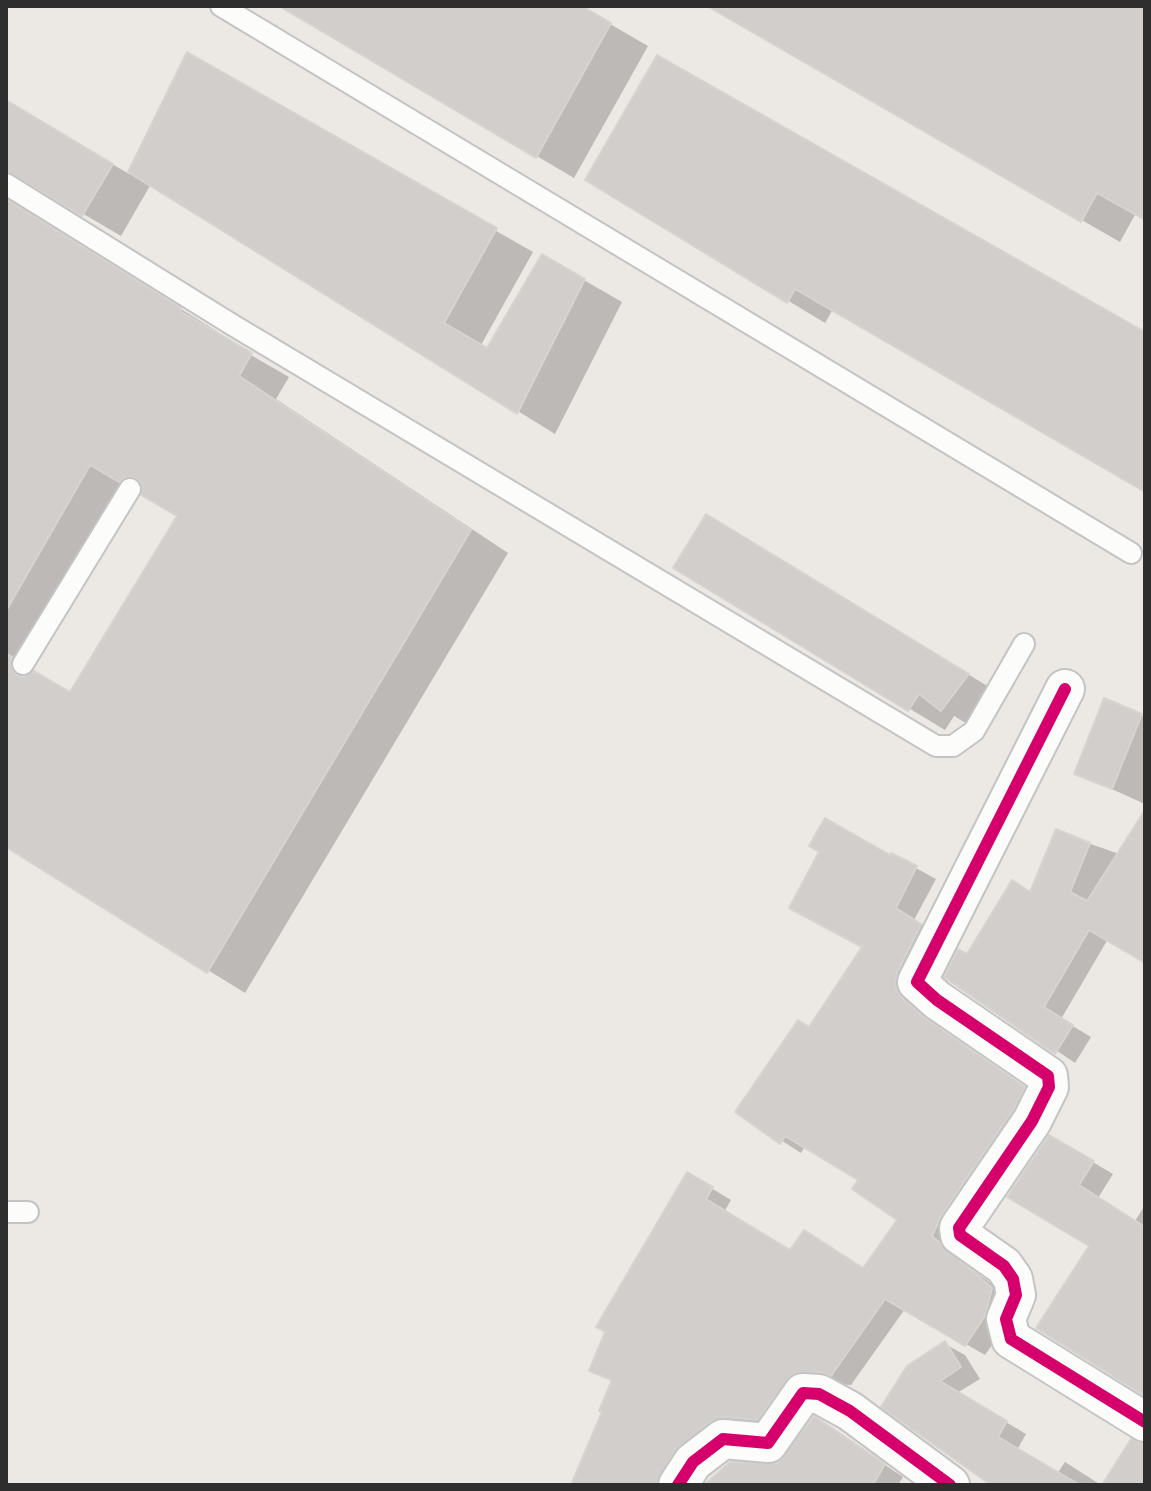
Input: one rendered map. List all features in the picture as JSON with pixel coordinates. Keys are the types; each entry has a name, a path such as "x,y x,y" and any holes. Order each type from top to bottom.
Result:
{"street":[{"path":"1065,689 917,982 937,1000 1048,1076 1049,1087 1032,1121 959,1228 960,1235 1004,1266 1013,1279 1016,1295 1006,1319 1011,1339 1145,1422"},
{"path":"678,1485 693,1462 723,1439 768,1443 803,1393 819,1394 850,1411 950,1485"}],"lane":[{"path":"221,6 1131,553"},
{"path":"6,184 227,330 936,746 953,746 974,731 1024,644"},
{"path":"23,664 130,489"},
{"path":"6,1212 28,1212"}],"building":[{"path":"279,6 582,6 611,23 536,158"},
{"path":"707,6 1145,6 1145,220 1097,193 1081,222"},
{"path":"187,52 497,228 444,323 487,348 542,254 585,279 517,414 128,172"},
{"path":"657,55 1145,332 1145,492 795,289 787,303 585,180"},
{"path":"6,100 113,164 82,216 6,171"},
{"path":"6,199 181,308 180,311 252,353 239,376 471,530 207,973 6,847 6,654 12,657 10,664 16,675 23,677 34,671 70,692 177,516 141,495 142,484 136,478 125,477 119,482 90,465 6,611"},
{"path":"706,514 969,674 941,711 919,694 908,711 673,568"},
{"path":"1104,698 1142,714 1112,789 1074,774"},
{"path":"1145,810 1145,963 1089,930 1044,1007 1073,1025 1055,1054 944,977 958,949 967,954 1012,880 1030,892 1056,829 1090,843 1070,892 1087,901"},
{"path":"825,818 890,855 917,866 896,908 921,924 897,973 896,987 902,998 925,1018 1025,1087 1013,1110 941,1216 932,1236 992,1288 985,1316 965,1346 885,1299 831,1376 820,1372 794,1373 757,1420 725,1417 710,1422 675,1450 656,1485 571,1485 612,1380 589,1371 605,1332 596,1327 687,1172 713,1187 706,1199 790,1250 804,1230 863,1268 897,1220 852,1189 858,1180 785,1136 780,1144 735,1112 798,1020 809,1027 862,947 789,908 819,852 809,846"},
{"path":"1049,1135 1094,1161 1079,1185 1145,1227 1145,1396 1036,1328 1089,1246 1007,1197"},
{"path":"945,1341 961,1367 940,1381 1007,1421 998,1437 1080,1485 991,1485 881,1407 907,1366"},
{"path":"814,1416 885,1464 873,1485 704,1485 730,1462 778,1463"},
{"path":"1131,1439 1145,1444 1145,1485 1102,1485"}],"cycle path":[{"path":"1065,689 917,982 937,1000 1048,1076 1049,1087 1032,1121 959,1228 960,1235 1004,1266 1013,1279 1016,1295 1006,1319 1011,1339 1145,1422"},
{"path":"678,1485 693,1462 723,1439 768,1443 803,1393 819,1394 850,1411 950,1485"}]}
